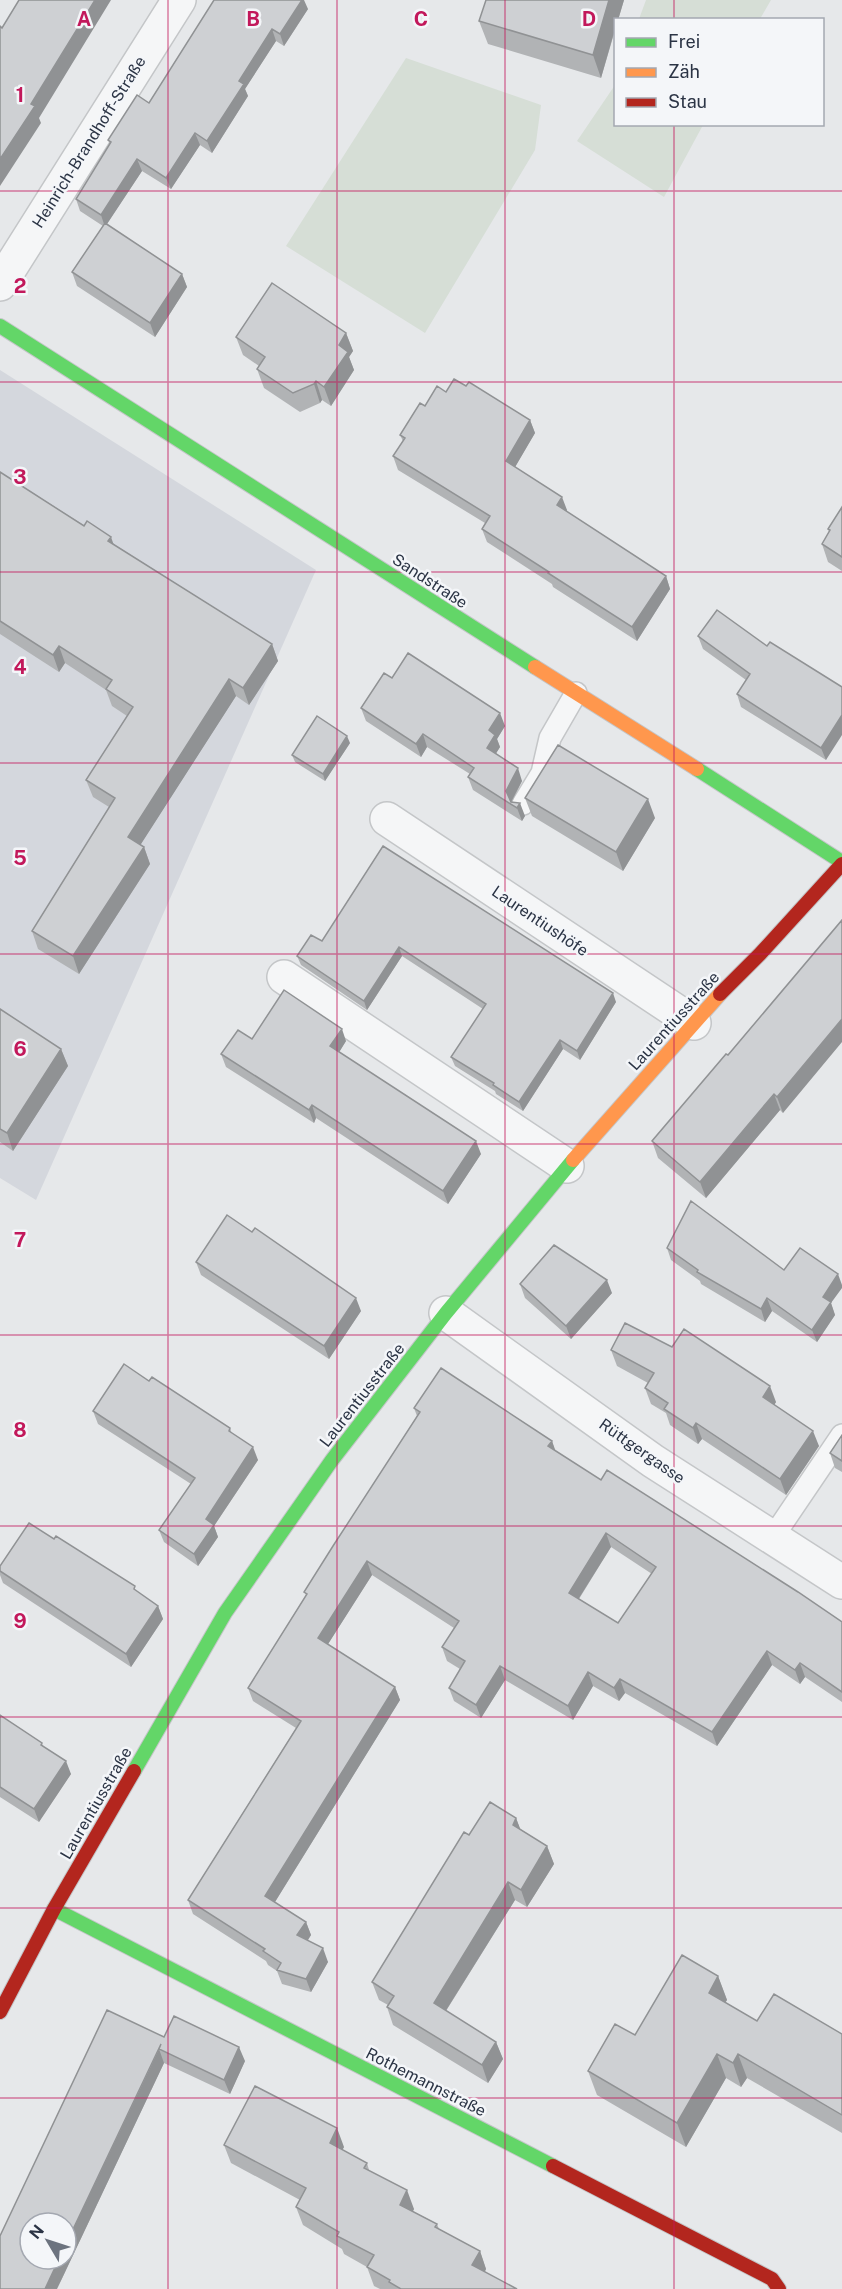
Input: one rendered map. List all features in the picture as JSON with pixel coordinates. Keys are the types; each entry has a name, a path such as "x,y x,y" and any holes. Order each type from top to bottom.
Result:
{"street":[{"name":"Heinrich-Brandhoff-Straße","path":"0,284 179,0"},
{"name":"Sandstraße","path":"0,326 842,863"},
{"name":"Laurentiushöfe","path":"387,819 693,1023"},
{"name":"Laurentiusstraße","path":"0,2012 54,1909 225,1613 332,1460 446,1313 567,1166 693,1023 842,863"},
{"path":"284,977 567,1166"},
{"name":"Rüttgergasse","path":"446,1313 653,1461 842,1582"},
{"name":"Rothemannstraße","path":"54,1909 772,2279 779,2289"}],"lane":[{"path":"523,804 543,773 550,738 576,693"},
{"path":"773,1538 842,1435"}],"shaded area":[{"path":"646,0 771,0 761,18 639,18"},
{"path":"406,58 541,105 535,150 425,333 286,246"},
{"path":"614,86 614,126 702,126 664,197 577,141"},
{"path":"0,370 316,570 36,1200 0,1178"}],"building":[{"path":"19,0 95,0 31,104 35,106 0,159 0,26 2,28"},
{"path":"214,0 302,0 280,34 272,29 239,81 244,84 207,141 195,133 166,178 137,159 101,215 76,199 111,142 108,140 137,95 149,103"},
{"path":"486,0 609,0 593,55 479,21"},
{"path":"105,223 182,274 150,323 72,272"},
{"path":"272,283 346,333 339,345 348,352 324,387 316,381 293,393 257,369 265,357 236,337"},
{"path":"454,379 466,386 469,382 530,420 506,461 562,497 557,505 666,576 632,627 482,529 490,516 393,456 405,438 400,435 420,403 425,406 437,386 446,392"},
{"path":"0,472 84,526 87,521 111,537 108,541 272,644 243,688 229,679 128,837 144,847 73,956 32,931 115,798 86,780 133,707 106,689 112,680 59,646 53,655 0,621"},
{"path":"842,507 842,557 822,544 830,530 828,529"},
{"path":"717,610 767,646 770,642 842,687 842,715 821,748 737,694 750,674 698,636"},
{"path":"408,653 500,713 489,730 495,735 487,748 518,768 506,791 511,802 520,803 517,808 468,777 474,768 423,734 416,744 361,708 384,673 392,678"},
{"path":"317,716 347,736 323,774 292,755"},
{"path":"558,745 648,799 616,852 525,798"},
{"path":"383,846 613,993 577,1051 560,1040 519,1102 493,1085 494,1083 451,1057 486,1004 399,947 364,1001 297,956 311,935 322,941"},
{"path":"842,920 842,1019 777,1097 774,1094 700,1182 652,1141"},
{"path":"284,990 342,1029 330,1046 476,1141 443,1191 312,1105 309,1110 221,1054 238,1030 252,1039"},
{"path":"0,1009 61,1049 7,1133 0,1129"},
{"path":"691,1201 784,1270 800,1248 838,1274 823,1297 831,1302 812,1330 767,1298 761,1309 697,1272 698,1270 667,1248"},
{"path":"227,1215 252,1232 255,1228 356,1298 324,1346 196,1262"},
{"path":"554,1245 607,1280 566,1326 520,1284"},
{"path":"625,1323 672,1347 684,1329 770,1386 763,1397 813,1431 780,1479 696,1423 693,1428 664,1409 668,1403 645,1388 654,1373 611,1350"},
{"path":"124,1364 149,1381 152,1377 230,1428 229,1431 253,1447 206,1519 214,1525 194,1554 159,1530 195,1478 93,1411"},
{"path":"441,1368 552,1441 548,1446 601,1480 607,1470 798,1592 842,1622 842,1692 800,1663 795,1670 767,1651 712,1732 620,1679 614,1688 588,1672 568,1706 500,1666 476,1705 449,1688 465,1661 442,1647 459,1621 367,1561 318,1638 395,1687 265,1896 306,1922 297,1935 323,1948 306,1979 277,1970 281,1963 263,1951 265,1949 188,1900 301,1721 248,1688 307,1594 304,1592 420,1412 414,1408","holes":["606,1533 656,1567 618,1623 569,1593"]},
{"path":"842,1435 842,1461 830,1453"},
{"path":"29,1523 54,1539 56,1536 135,1586 134,1589 158,1606 126,1654 0,1571 0,1566"},
{"path":"0,1715 66,1761 34,1809 0,1787"},
{"path":"490,1802 516,1818 513,1825 547,1846 521,1890 508,1882 434,2003 496,2042 482,2065 387,2007 394,1996 372,1982 464,1832 469,1835"},
{"path":"682,1955 718,1976 709,1993 757,2021 774,1994 842,2034 842,2115 738,2054 733,2063 717,2054 677,2123 588,2071 615,2024 635,2035"},
{"path":"107,2010 164,2037 174,2016 239,2047 224,2080 159,2049 161,2044 78,2219 78,2211 18,2211 18,2271 53,2271 45,2289 0,2289 0,2236"},
{"path":"255,2086 337,2128 330,2143 367,2163 364,2168 407,2190 400,2205 437,2224 435,2227 480,2251 472,2265 517,2289 401,2289 367,2267 374,2255 337,2236 339,2232 296,2207 306,2188 224,2145"}],"traffic: fast":[{"path":"0,326 535,667"},
{"path":"697,769 842,862"},
{"path":"134,1771 225,1613 332,1460 446,1313 573,1160"},
{"path":"54,1909 553,2166"}],"traffic: slow":[{"path":"535,667 697,769"},
{"path":"573,1160 720,994"}],"traffic: jam":[{"path":"720,994 842,864"},
{"path":"0,2012 54,1909 134,1771"},
{"path":"553,2166 772,2279 779,2289"}]}
